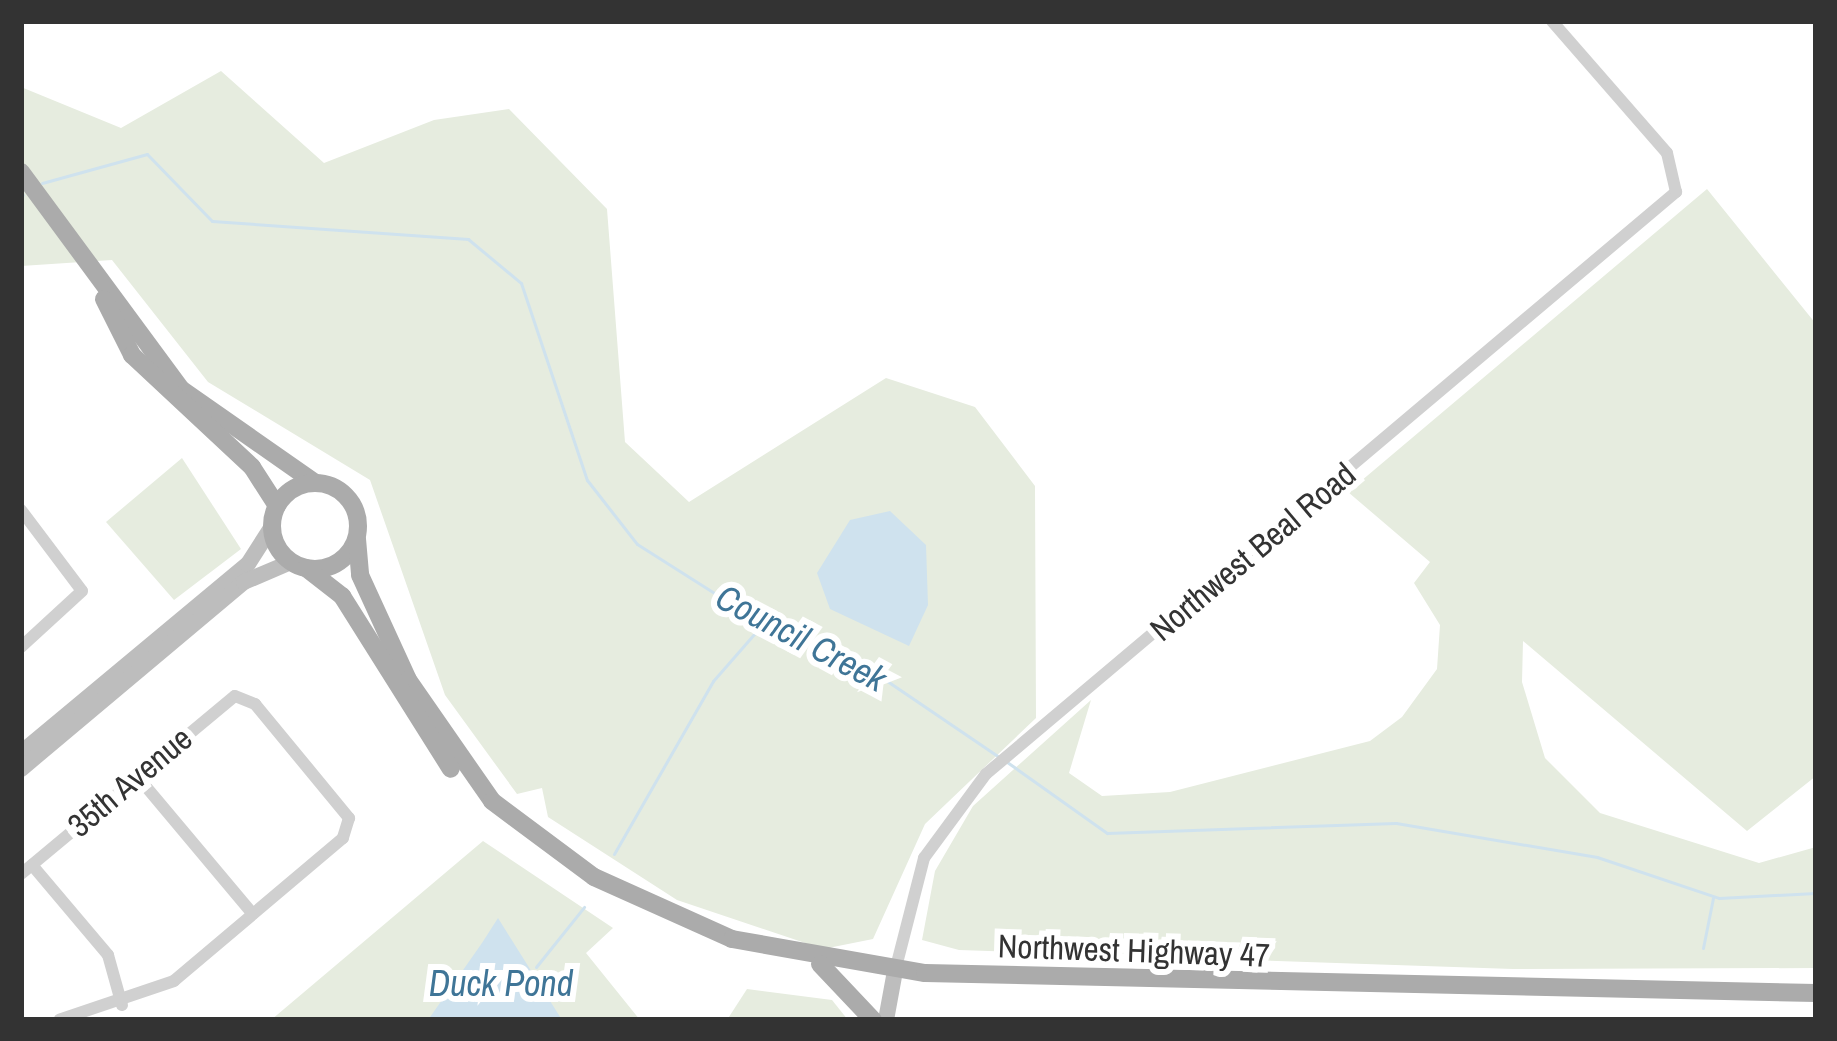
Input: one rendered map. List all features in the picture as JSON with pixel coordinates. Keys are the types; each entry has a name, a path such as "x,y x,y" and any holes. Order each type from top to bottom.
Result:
{"main road":[{"path":"21,172 104,299 132,356 252,467 277,506"},
{"path":"104,299 209,414 350,500 357,538 342,560 298,565 272,528 277,506 314,482"},
{"name":"Northwest Highway 47","path":"357,538 360,575 408,680 491,801"},
{"name":"Northwest Highway 47","path":"298,565 342,596 418,729 491,801 647,904 816,961 895,971 1816,993"},
{"path":"816,961 873,1020"}],"street":[{"name":"Northwest Beal Road","path":"895,971 924,858 986,774 1646,226 1677,178 1552,21"},
{"path":"21,510 82,591 21,647"},
{"path":"21,753 248,564 272,528"},
{"path":"21,770 244,582 298,565"},
{"name":"35th Avenue","path":"26,870 136,776 241,696 350,825 253,914"},
{"path":"59,1020 122,1005 174,981 253,914 136,776"},
{"path":"26,870 108,955 122,1005"},
{"path":"886,1020 895,971"}],"shaded area":[{"path":"221,71 324,163 434,120 509,109 607,209 625,442 689,502 886,378 975,407 1035,486 1036,718 925,824 873,939 823,949 677,900 548,817 542,788 517,794 445,695 370,480 208,382 112,260 21,266 21,87 121,128"},
{"path":"1707,189 1816,324 1816,776 1747,831 1523,641 1522,682 1545,758 1600,813 1759,863 1816,847 1816,968 1513,969 959,950 922,940 935,871 973,806 1091,700 1069,773 1102,796 1170,792 1370,741 1402,717 1437,669 1440,625 1414,583 1430,562 1348,492"},
{"path":"182,458 241,549 174,600 106,522"},
{"path":"483,841 613,928 586,953 640,1020 271,1020"},
{"path":"747,989 832,1000 848,1020 727,1020"}],"water":[{"path":"890,511 926,545 928,605 909,646 830,609 817,573 850,520"},
{"name":"Duck Pond","path":"498,918 562,1020 428,1020 482,943"}],"waterway":[{"name":"Council Creek","path":"42,183 147,154 212,221 468,239 521,283 587,480 637,544 763,624 865,666 999,757"},
{"path":"614,854 713,681 762,625"},
{"name":"Council Creek","path":"1007,762 1107,833 1396,823 1597,857 1719,898 1816,893"},
{"path":"1703,948 1713,898"},
{"path":"536,967 584,907"}]}
